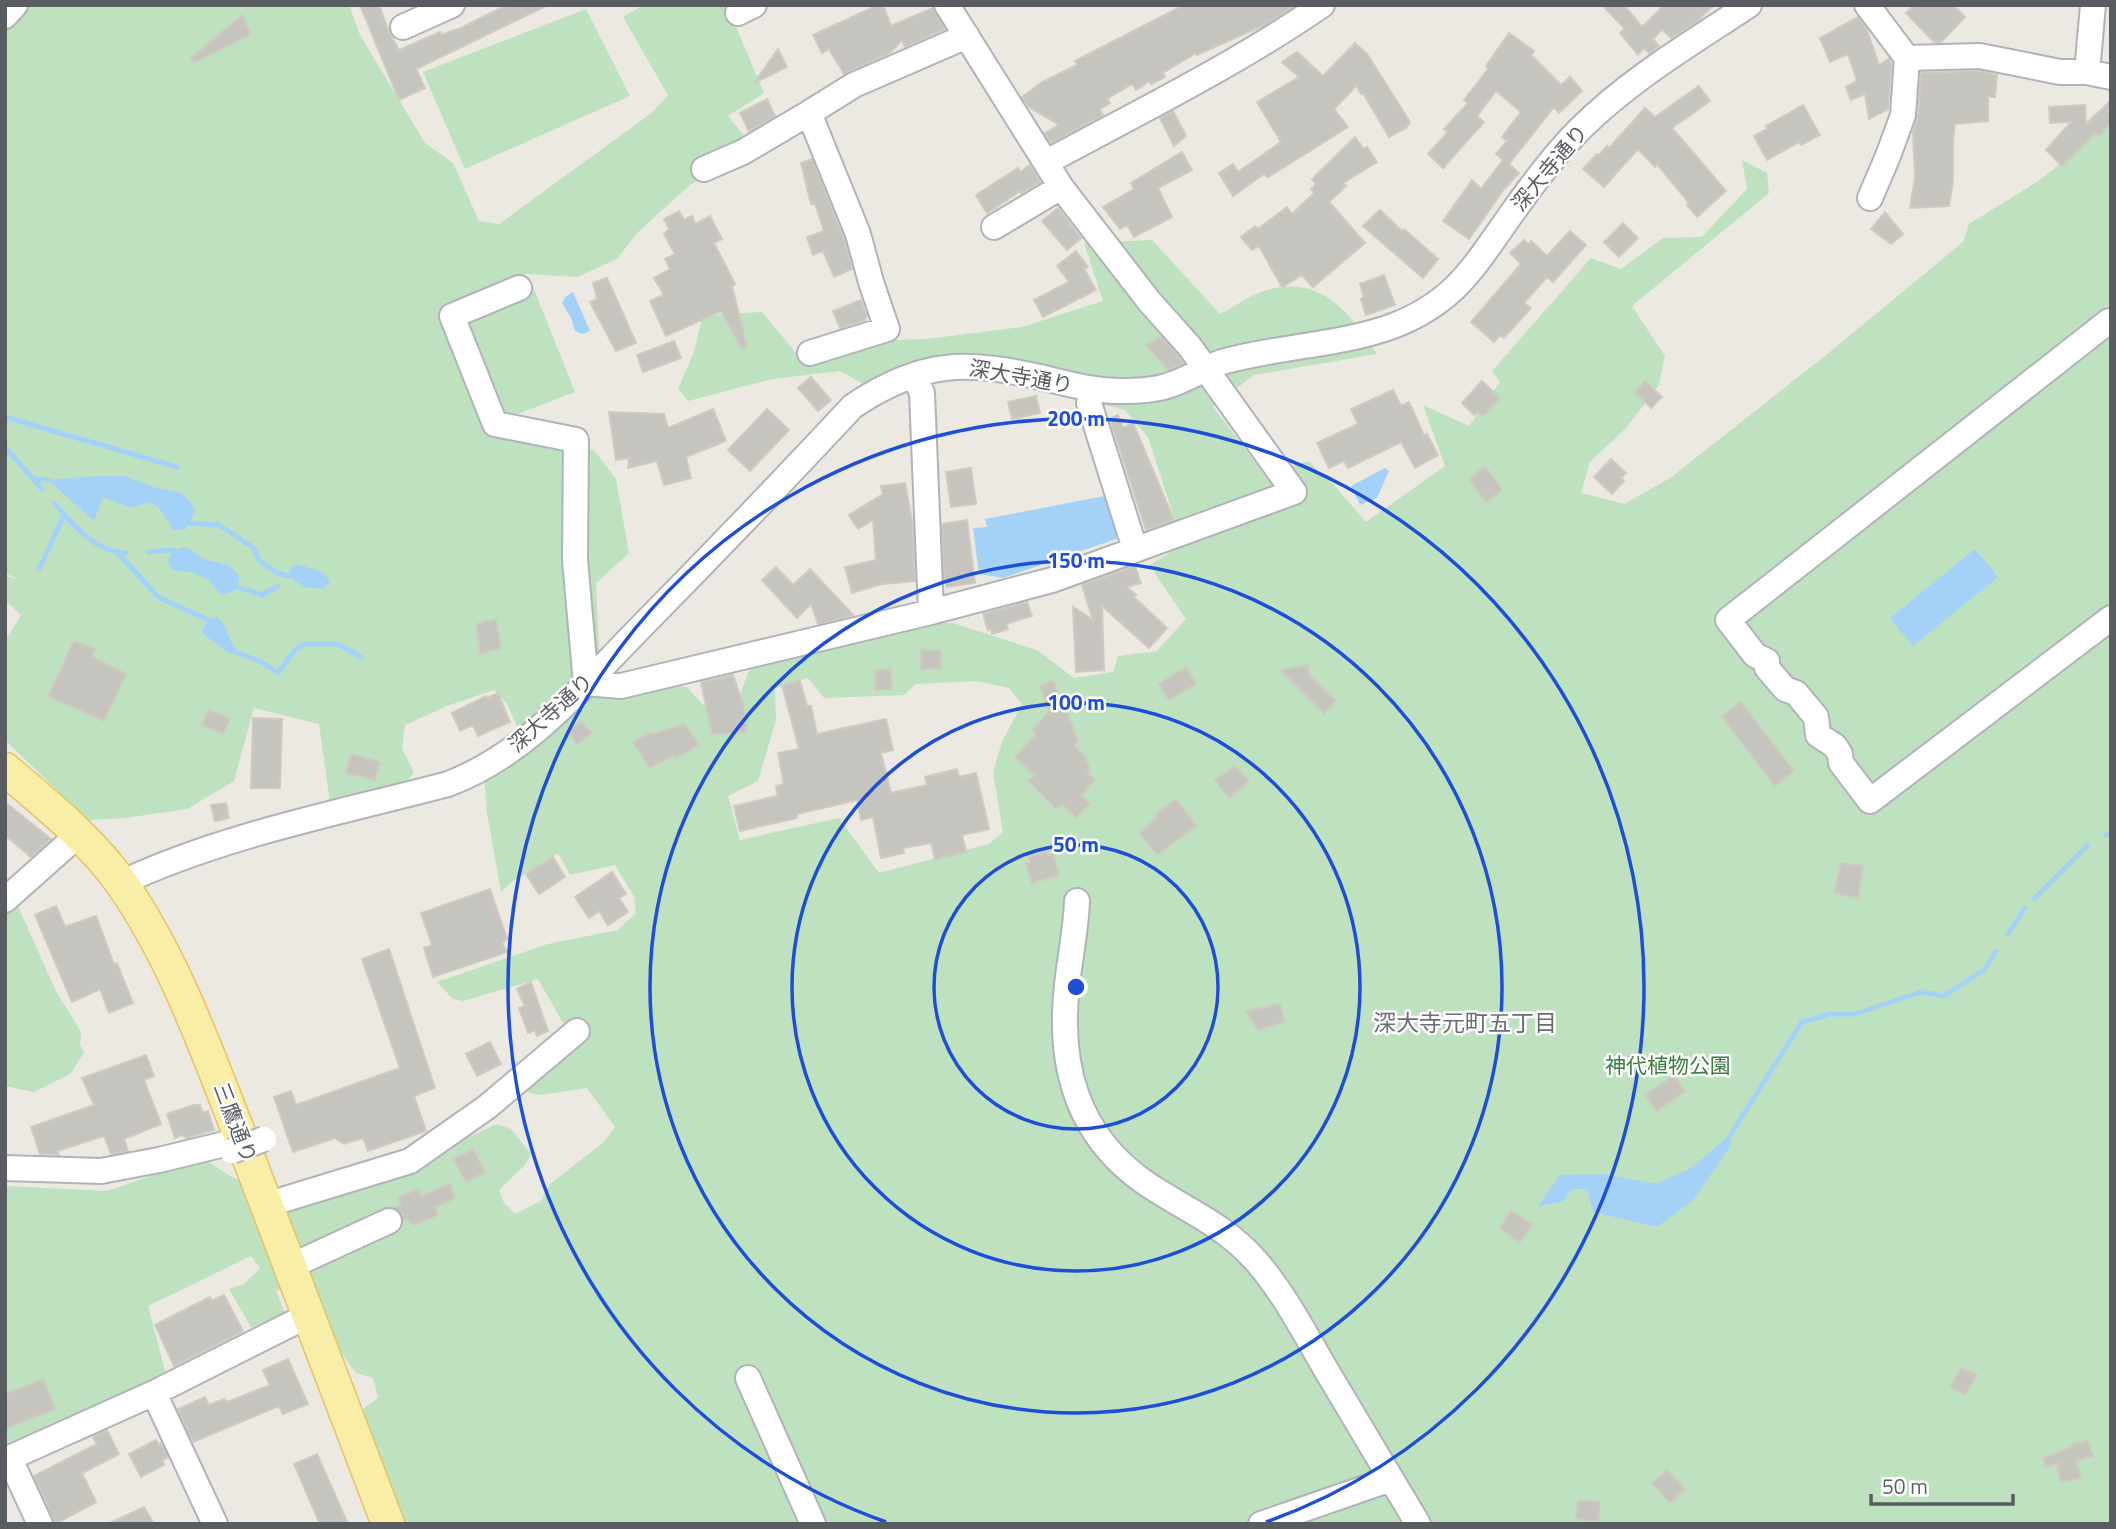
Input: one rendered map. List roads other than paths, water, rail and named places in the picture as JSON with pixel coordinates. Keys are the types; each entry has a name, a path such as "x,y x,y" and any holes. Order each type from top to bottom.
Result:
{"main road":[{"name":"三鷹通り","path":"5,769 78,835 121,883 177,979 246,1143 388,1524"}],"street":[{"path":"5,16 15,5"},
{"path":"403,27 452,5"},
{"path":"519,288 452,316 495,424 576,440 575,560 586,683 621,686 931,612 1052,580 1294,492 1190,347 1149,301 1061,187 947,5"},
{"path":"1046,162 1203,76 1322,5"},
{"name":"深大寺通り","path":"121,883 157,866 214,847 448,784 472,775 517,746 586,683 689,579 853,406 881,387 914,375 959,366 987,366 1097,391 1160,388 1221,363 1375,332 1415,316 1442,299 1481,260 1528,190 1578,131 1638,78 1749,5"},
{"path":"1867,5 1908,58 1903,115 1870,198"},
{"path":"1908,58 1980,56 2060,72 2099,74 2093,5"},
{"path":"704,169 743,152 854,85 967,36"},
{"path":"809,113 858,233 887,329 810,353"},
{"path":"994,227 1061,187"},
{"path":"2111,323 2109,321 1728,620 1755,655 1767,661 1767,668 1785,689 1796,693 1816,717 1818,735 1835,746 1841,763 1870,801 2111,618"},
{"path":"914,375 922,393 931,612"},
{"path":"1089,403 1135,550"},
{"path":"5,900 78,835"},
{"path":"1077,901 1076,930 1067,985 1065,1045 1068,1068 1088,1124 1126,1168 1159,1192 1217,1225 1256,1261 1293,1312 1418,1524"},
{"path":"268,1207 279,1201 410,1161 487,1107 577,1031"},
{"path":"5,1168 101,1171 246,1143"},
{"path":"302,1261 389,1221"},
{"path":"40,1524 8,1460 154,1393 309,1315"},
{"path":"748,1378 813,1524"},
{"path":"154,1393 215,1524"},
{"path":"1261,1524 1391,1479"}],"water":[{"path":"573,292 590,331 582,334 575,331 562,303 565,297"},
{"path":"1385,468 1389,471 1377,498 1360,505 1351,486"},
{"path":"124,476 153,487 181,493 191,502 195,511 185,530 173,530 160,509 150,502 132,508 103,497 94,521 48,480"},
{"path":"1110,495 1119,538 1003,578 979,574 973,528 987,527 985,519"},
{"path":"185,547 205,559 230,566 239,576 238,587 221,595 200,575 172,570 167,561 174,550"},
{"path":"1975,549 1998,577 1913,646 1890,618"},
{"path":"297,564 324,573 330,582 323,589 305,587 289,576 291,567"},
{"path":"218,617 240,654 230,654 201,632 208,620"},
{"path":"1731,1134 1730,1147 1693,1200 1657,1227 1593,1212 1587,1189 1572,1189 1562,1202 1538,1206 1560,1175 1603,1174 1656,1184 1691,1168"}],"waterway":[{"path":"5,417 177,467"},
{"path":"5,447 42,489"},
{"path":"33,479 48,480"},
{"path":"55,504 78,529 96,543 115,552 126,553"},
{"path":"39,569 64,515"},
{"path":"190,523 219,525 254,548 258,559 277,573 289,576"},
{"path":"148,552 174,550"},
{"path":"118,553 158,597 208,620"},
{"path":"238,587 262,595 278,586"},
{"path":"240,654 260,661 278,673 295,650 304,644 338,644 361,657"},
{"path":"2106,835 2111,832"},
{"path":"2034,899 2087,846"},
{"path":"2008,934 2025,908"},
{"path":"1731,1134 1802,1022 1830,1014 1855,1014 1921,992 1944,996 1984,970 1996,951"}],"district":[{"name":"深大寺元町五丁目","path":"1465,1023"}],"park label":[{"name":"神代植物公園","path":"1668,1066"}]}
